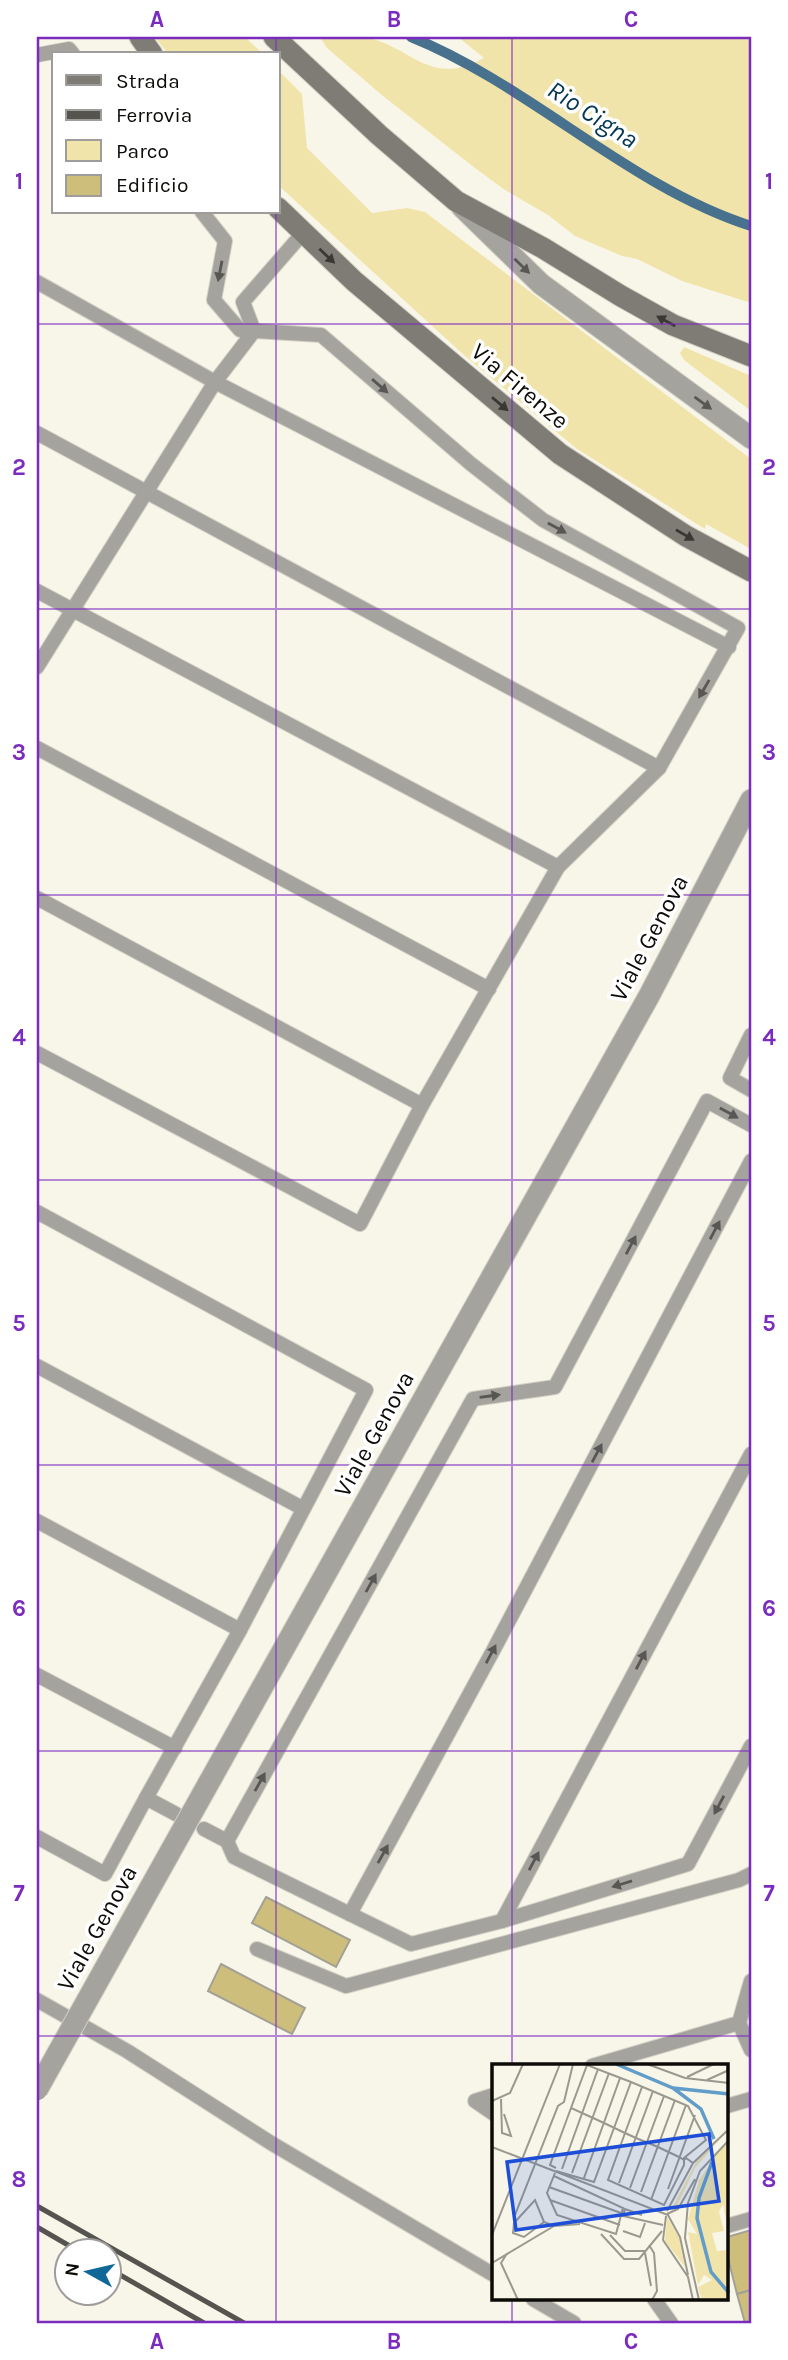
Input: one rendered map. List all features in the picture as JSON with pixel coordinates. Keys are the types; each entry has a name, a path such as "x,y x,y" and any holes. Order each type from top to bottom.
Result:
{"main road":[{"path":"139,37 150,52"},
{"path":"274,37 379,135 456,201 543,248 673,325 751,356"},
{"name":"Via Firenze","path":"280,210 354,281 560,454 686,537 751,571"}],"street":[{"path":"456,201 541,284 751,438"},
{"name":"Viale Genova","path":"37,2090 649,996 751,800"}],"lane":[{"path":"53,52 69,49 71,52"},
{"path":"37,1053 360,1224 422,1105 558,867 659,768 738,628 543,520 471,464 321,335 240,330 214,300 225,241 204,214"},
{"path":"254,331 243,302 303,233"},
{"path":"37,282 215,382 729,647"},
{"path":"37,667 215,382 254,331"},
{"path":"37,433 659,768"},
{"path":"37,591 558,867"},
{"path":"37,748 489,989"},
{"path":"37,898 422,1105"},
{"path":"751,1035 730,1078 751,1090"},
{"path":"227,1842 473,1399 555,1387 708,1101 751,1125"},
{"path":"350,1914 494,1649 751,1161"},
{"path":"37,1212 366,1390 240,1630 105,1874 37,1838"},
{"path":"37,1366 302,1508"},
{"path":"502,1921 751,1454"},
{"path":"37,1521 240,1630"},
{"path":"37,1675 174,1748"},
{"path":"204,1829 227,1842 234,1857 411,1944 502,1921 688,1864 751,1746"},
{"path":"146,1798 176,1814"},
{"path":"257,1949 346,1986 726,1884 751,1874"},
{"path":"751,1981 739,2023 751,2050"},
{"path":"37,2000 127,2051 271,2143 492,2275"},
{"path":"599,2064 739,2023"},
{"path":"492,2096 474,2101 492,2114"},
{"path":"728,2106 751,2099"},
{"path":"728,2226 751,2219"},
{"path":"535,2300 574,2323"},
{"path":"655,2300 671,2323"}],"green space":[{"path":"155,37 245,37 261,52 166,52"},
{"path":"320,37 365,37 382,42 435,67 449,69 484,58 458,37 751,37 751,303 682,281 637,259 622,256 575,236 548,215 505,190 475,168 383,96 327,48"},
{"path":"280,72 302,94 307,148 372,213 407,208 425,212 751,459 751,549 706,524 705,529 577,449 465,356 280,187"},
{"path":"684,347 751,376 751,411 684,360 680,353"}],"building":[{"path":"266,1897 350,1940 336,1967 252,1923"},
{"path":"221,1964 305,2008 292,2034 208,1991"},
{"path":"751,2230 751,2290 737,2294 728,2258 728,2237"},
{"path":"751,2290 751,2323 745,2323 737,2294"}],"waterway":[{"name":"Rio Cigna","path":"411,37 455,57 497,81 663,187 706,209 751,226"}],"railway":[{"path":"37,2206 244,2323"},
{"path":"37,2227 56,2238"},
{"path":"122,2276 204,2323"}]}
